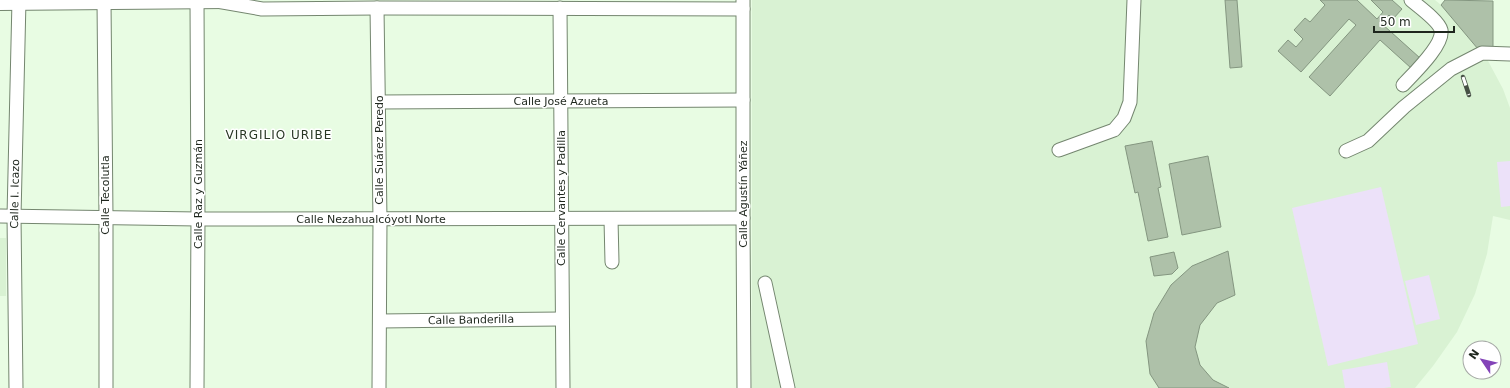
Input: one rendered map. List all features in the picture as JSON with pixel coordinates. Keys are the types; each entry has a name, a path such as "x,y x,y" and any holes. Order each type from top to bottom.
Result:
{"main road":[{"path":"0,2 226,0"}],"street":[{"name":"Calle Raz y Guzmán","path":"196,388 198,219 197,0"},
{"path":"213,0 262,9 560,8 743,4"},
{"path":"1059,150 1114,130 1124,118 1130,102 1134,0"},
{"path":"1403,85 1437,45 1441,37 1441,30 1437,23 1411,0"},
{"name":"Calle I. Icazo","path":"16,388 14,216 19,1"},
{"name":"Calle Tecolutla","path":"104,1 106,388"},
{"name":"Calle Agustín Yáñez","path":"743,4 742,218 744,388"},
{"name":"Calle Suárez Peredo","path":"377,8 380,220 379,388"},
{"name":"Calle Cervantes y Padilla","path":"560,8 563,388"},
{"path":"1346,151 1368,141 1404,107 1451,69 1482,53 1510,54"},
{"name":"Calle José Azueta","path":"379,102 743,100"},
{"name":"Calle Nezahualcóyotl Norte","path":"0,216 380,220 742,218"},
{"path":"611,219 612,262"},
{"path":"765,283 788,388"},
{"name":"Calle Banderilla","path":"380,321 562,319"}],"shaded area":[{"path":"752,0 1435,0 1487,59 1503,89 1510,108 1510,220 1493,216 1487,254 1475,294 1457,332 1415,388 752,388"},
{"path":"1510,161 1510,206 1501,207 1497,162"},
{"path":"1381,187 1418,344 1328,366 1292,208"},
{"path":"0,238 6,238 6,296 0,296"},
{"path":"1429,275 1440,319 1416,325 1405,281"},
{"path":"1387,362 1391,387 1345,388 1342,370"}],"building":[{"path":"1225,0 1237,0 1242,67 1230,68"},
{"path":"1320,0 1357,0 1377,19 1383,12 1371,0 1392,0 1402,9 1393,19 1389,15 1381,23 1420,58 1411,68 1380,40 1330,96 1309,77 1356,25 1349,19 1301,72 1278,51 1288,40 1296,47 1303,39 1294,30 1305,18 1310,22 1325,5"},
{"path":"1445,0 1493,1 1493,47 1478,49 1441,5"},
{"path":"1152,141 1161,187 1158,188 1168,237 1148,241 1138,192 1135,193 1125,146"},
{"path":"1208,156 1221,227 1182,235 1169,164"},
{"path":"1228,251 1235,295 1217,303 1200,325 1195,347 1200,365 1213,380 1229,388 1159,388 1150,374 1146,341 1154,313 1171,285 1192,266"},
{"path":"1174,252 1178,268 1172,274 1154,276 1150,257"}],"railway":[{"path":"1463,77 1469,95"}],"district":[{"name":"VIRGILIO URIBE","path":"279,135"}]}
